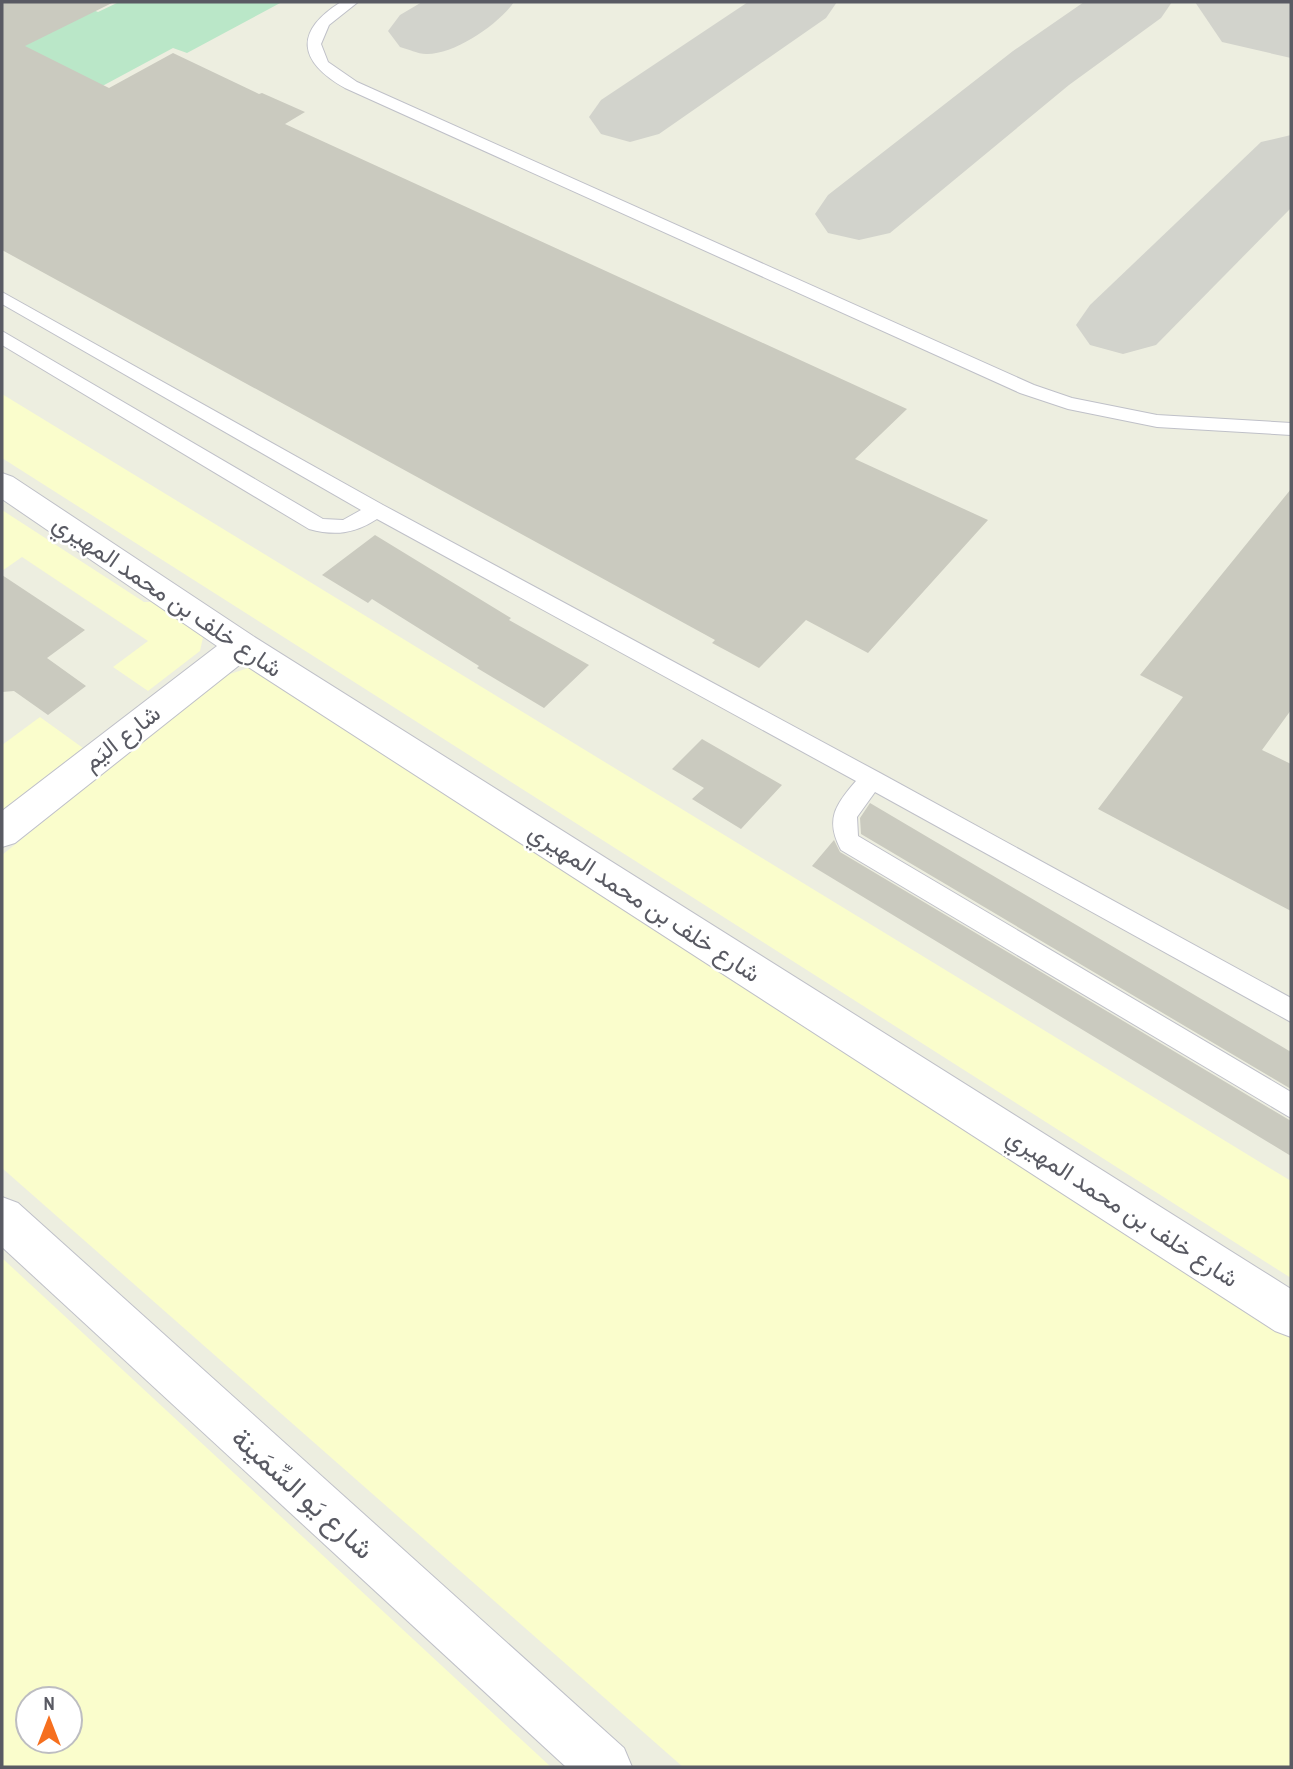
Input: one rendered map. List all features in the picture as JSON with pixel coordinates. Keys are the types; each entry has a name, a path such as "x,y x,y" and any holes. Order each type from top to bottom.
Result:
{"street":[{"name":"شارع خلف بن محمد المهيري","path":"2,484 242,645 1291,1315"},
{"name":"شارع اليَم","path":"2,832 242,645"},
{"name":"شارع يَو السِّمَينة","path":"2,1218 605,1767"}],"lane":[{"path":"351,2 320,25 313,47 323,68 364,91 1027,389 1090,408 1157,421 1291,429"},
{"path":"2,297 376,510 872,779 1291,1012"},
{"path":"2,338 316,524 336,529 348,527 376,510"},
{"path":"872,779 844,814 841,824 849,843 1291,1106"}],"shaded area":[{"path":"2,2 75,2 98,12 119,2 282,2 187,53 173,48 2,140"}],"sand":[{"path":"2,394 1291,1181 1291,1278 2,458"},
{"path":"2,510 144,602 170,602 204,633 200,651 148,691 113,667 148,641 22,557 2,571"},
{"path":"248,668 277,668 1291,1323 1291,1767 683,1767 2,1168 2,855 224,676"},
{"path":"40,717 83,748 2,810 2,745"},
{"path":"2,1258 551,1767 2,1767"}],"building":[{"path":"2,2 114,2 25,46 109,88 173,53 259,94 305,112 285,124 907,409 855,459 988,520 868,653 806,620 759,668 712,643 715,640 2,250"},
{"path":"1291,489 1291,710 1262,750 1291,764 1291,911 1098,809 1183,697 1140,675"},
{"path":"375,535 511,618 509,620 589,665 544,708 372,599 368,603 322,575"},
{"path":"2,575 85,630 47,658 86,686 48,715 14,691 2,692"},
{"path":"702,739 782,785 741,829 692,799 704,788 672,769"},
{"path":"870,803 1291,1052 1291,1089 861,834 860,818"},
{"path":"834,840 840,852 1291,1121 1291,1156 812,866"}],"taxiway":[{"path":"427,31 476,2"},
{"path":"630,117 799,2"},
{"path":"859,214 1041,68 1134,2"},
{"path":"1123,325 1291,160"}]}
